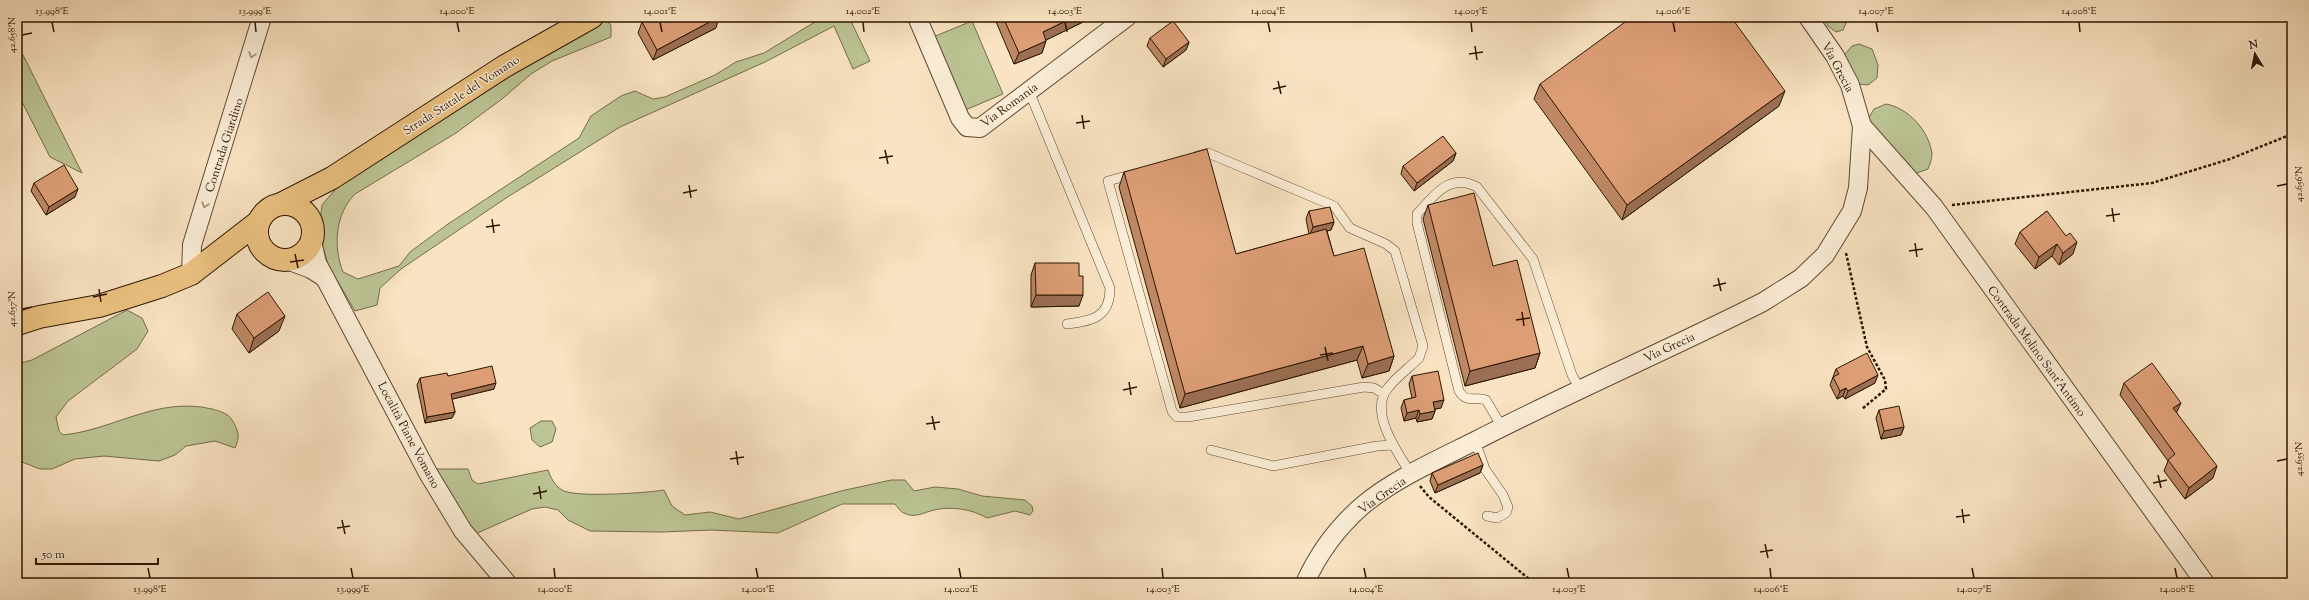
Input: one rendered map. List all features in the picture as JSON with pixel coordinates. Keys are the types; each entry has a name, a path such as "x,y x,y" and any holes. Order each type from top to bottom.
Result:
{"main road":[{"name":"Strada Statale del Vomano","path":"282,204 332,178 505,66 592,17"},
{"name":"Strada Statale del Vomano","path":"312,233 320,194 332,178"},
{"path":"17,324 129,298 191,274 257,223 267,210 282,204 297,206 304,211 312,233 303,254 288,260 274,258 262,250 250,247 224,250"},
{"path":"257,223 256,237 262,250"}],"street":[{"name":"Contrada Giardino","path":"191,274 192,245 262,17"},
{"name":"Via Romania","path":"917,17 960,118 967,127 980,128 1127,17"},
{"name":"Via Grecia","path":"1305,583 1314,562 1363,506 1411,474 1502,427 1763,302 1801,278 1825,255 1852,211 1858,188 1862,126 1850,85 1835,56 1808,17"},
{"name":"Contrada Molino Sant'Antimo","path":"1862,126 1934,207 2205,583"},
{"name":"Località Piane Vomano","path":"312,233 317,263 428,473 463,531 507,583"},
{"path":"288,260 311,269 325,278"}],"lane":[{"path":"1029,91 1110,288 1110,302 1105,312 1082,322 1067,324"},
{"path":"1185,160 1208,153 1334,206 1350,228 1386,244 1395,251 1423,346 1419,358 1388,388 1384,394 1380,411 1393,445 1411,474"},
{"path":"1147,170 1108,181 1172,411 1177,417 1188,417 1364,387 1374,388 1384,394"},
{"path":"1502,427 1486,400 1469,401 1462,397 1459,391 1417,223 1417,214 1438,192 1447,185 1459,181 1477,187 1533,259 1572,375 1580,389"},
{"path":"1475,441 1485,469 1503,495 1508,507 1506,513 1497,518 1487,516"},
{"path":"1212,450 1273,466 1377,446 1393,445"}],"path":[{"path":"1934,207 2152,183 2230,158 2292,134"},
{"path":"1838,236 1846,251 1867,347 1885,380 1886,389 1862,410"},
{"path":"1411,474 1429,497 1534,583"}],"green space":[{"path":"823,17 849,17 870,61 853,69 834,26 765,62 620,127 506,198 401,269 380,288 377,305 355,311 328,265 319,231 322,205 339,185 506,74 600,22 606,20 611,25 611,37 552,61 531,74 502,99 456,133 355,194 343,211 338,231 338,252 343,272 358,279 399,266 410,252 448,224 579,138 591,116 621,96 635,91 653,99 665,97 715,75 736,62 764,53"},
{"path":"1823,17 1847,17 1847,21 1843,30 1836,32 1828,26"},
{"path":"972,21 1003,94 963,111 933,37"},
{"path":"17,43 82,173 50,157 17,92"},
{"path":"1859,44 1872,49 1878,65 1877,78 1868,85 1859,84 1846,65 1845,54 1852,46"},
{"path":"1886,104 1902,110 1922,129 1927,137 1932,154 1928,169 1914,174 1868,119 1874,109"},
{"path":"127,310 142,318 148,331 137,349 68,401 56,417 59,431 63,435 82,432 154,410 192,406 212,409 226,414 236,427 238,434 238,441 235,448 215,441 186,446 175,455 159,461 104,456 75,459 52,469 40,469 17,460 17,364 32,360"},
{"path":"541,421 552,421 556,429 552,442 540,447 532,440 530,428"},
{"path":"436,469 468,469 472,480 478,484 548,470 555,484 562,490 569,492 581,494 611,494 664,490 672,506 685,515 710,512 739,519 841,491 891,480 905,480 914,491 935,487 958,489 982,496 1025,500 1032,506 1033,511 1030,515 1015,511 987,518 975,512 954,508 908,515 901,512 895,504 842,504 778,533 711,530 662,532 590,531 568,520 558,510 545,507 532,509 475,534"}],"building":[{"path":"652,17 719,17 657,50 642,22"},
{"path":"1003,17 1074,17 1043,32 1046,41 1019,53"},
{"path":"1632,17 1731,17 1785,91 1627,205 1540,84"},
{"path":"1173,21 1189,42 1166,59 1150,38"},
{"path":"1443,136 1456,153 1417,183 1403,166"},
{"path":"1207,149 1236,254 1326,229 1334,256 1364,248 1394,356 1368,364 1363,346 1185,394 1124,172"},
{"path":"64,165 78,189 49,207 34,183"},
{"path":"1474,193 1493,266 1517,260 1540,353 1470,371 1428,205"},
{"path":"1330,207 1334,222 1313,227 1309,211"},
{"path":"2047,211 2066,236 2070,233 2077,242 2063,253 2057,244 2039,257 2020,232"},
{"path":"1035,263 1079,263 1079,276 1083,276 1083,295 1036,295"},
{"path":"268,292 285,316 254,338 237,314"},
{"path":"1867,353 1878,375 1848,391 1846,388 1840,391 1833,377 1839,374 1836,369"},
{"path":"2152,363 2181,403 2173,408 2217,466 2189,488 2168,460 2175,454 2124,383"},
{"path":"492,366 496,383 451,394 455,412 427,417 420,378 447,373 448,376"},
{"path":"1438,371 1444,400 1433,402 1435,411 1420,414 1419,410 1407,413 1404,400 1416,397 1412,376"},
{"path":"1899,406 1904,427 1884,431 1879,410"},
{"path":"1478,453 1483,465 1438,485 1432,473"}]}
